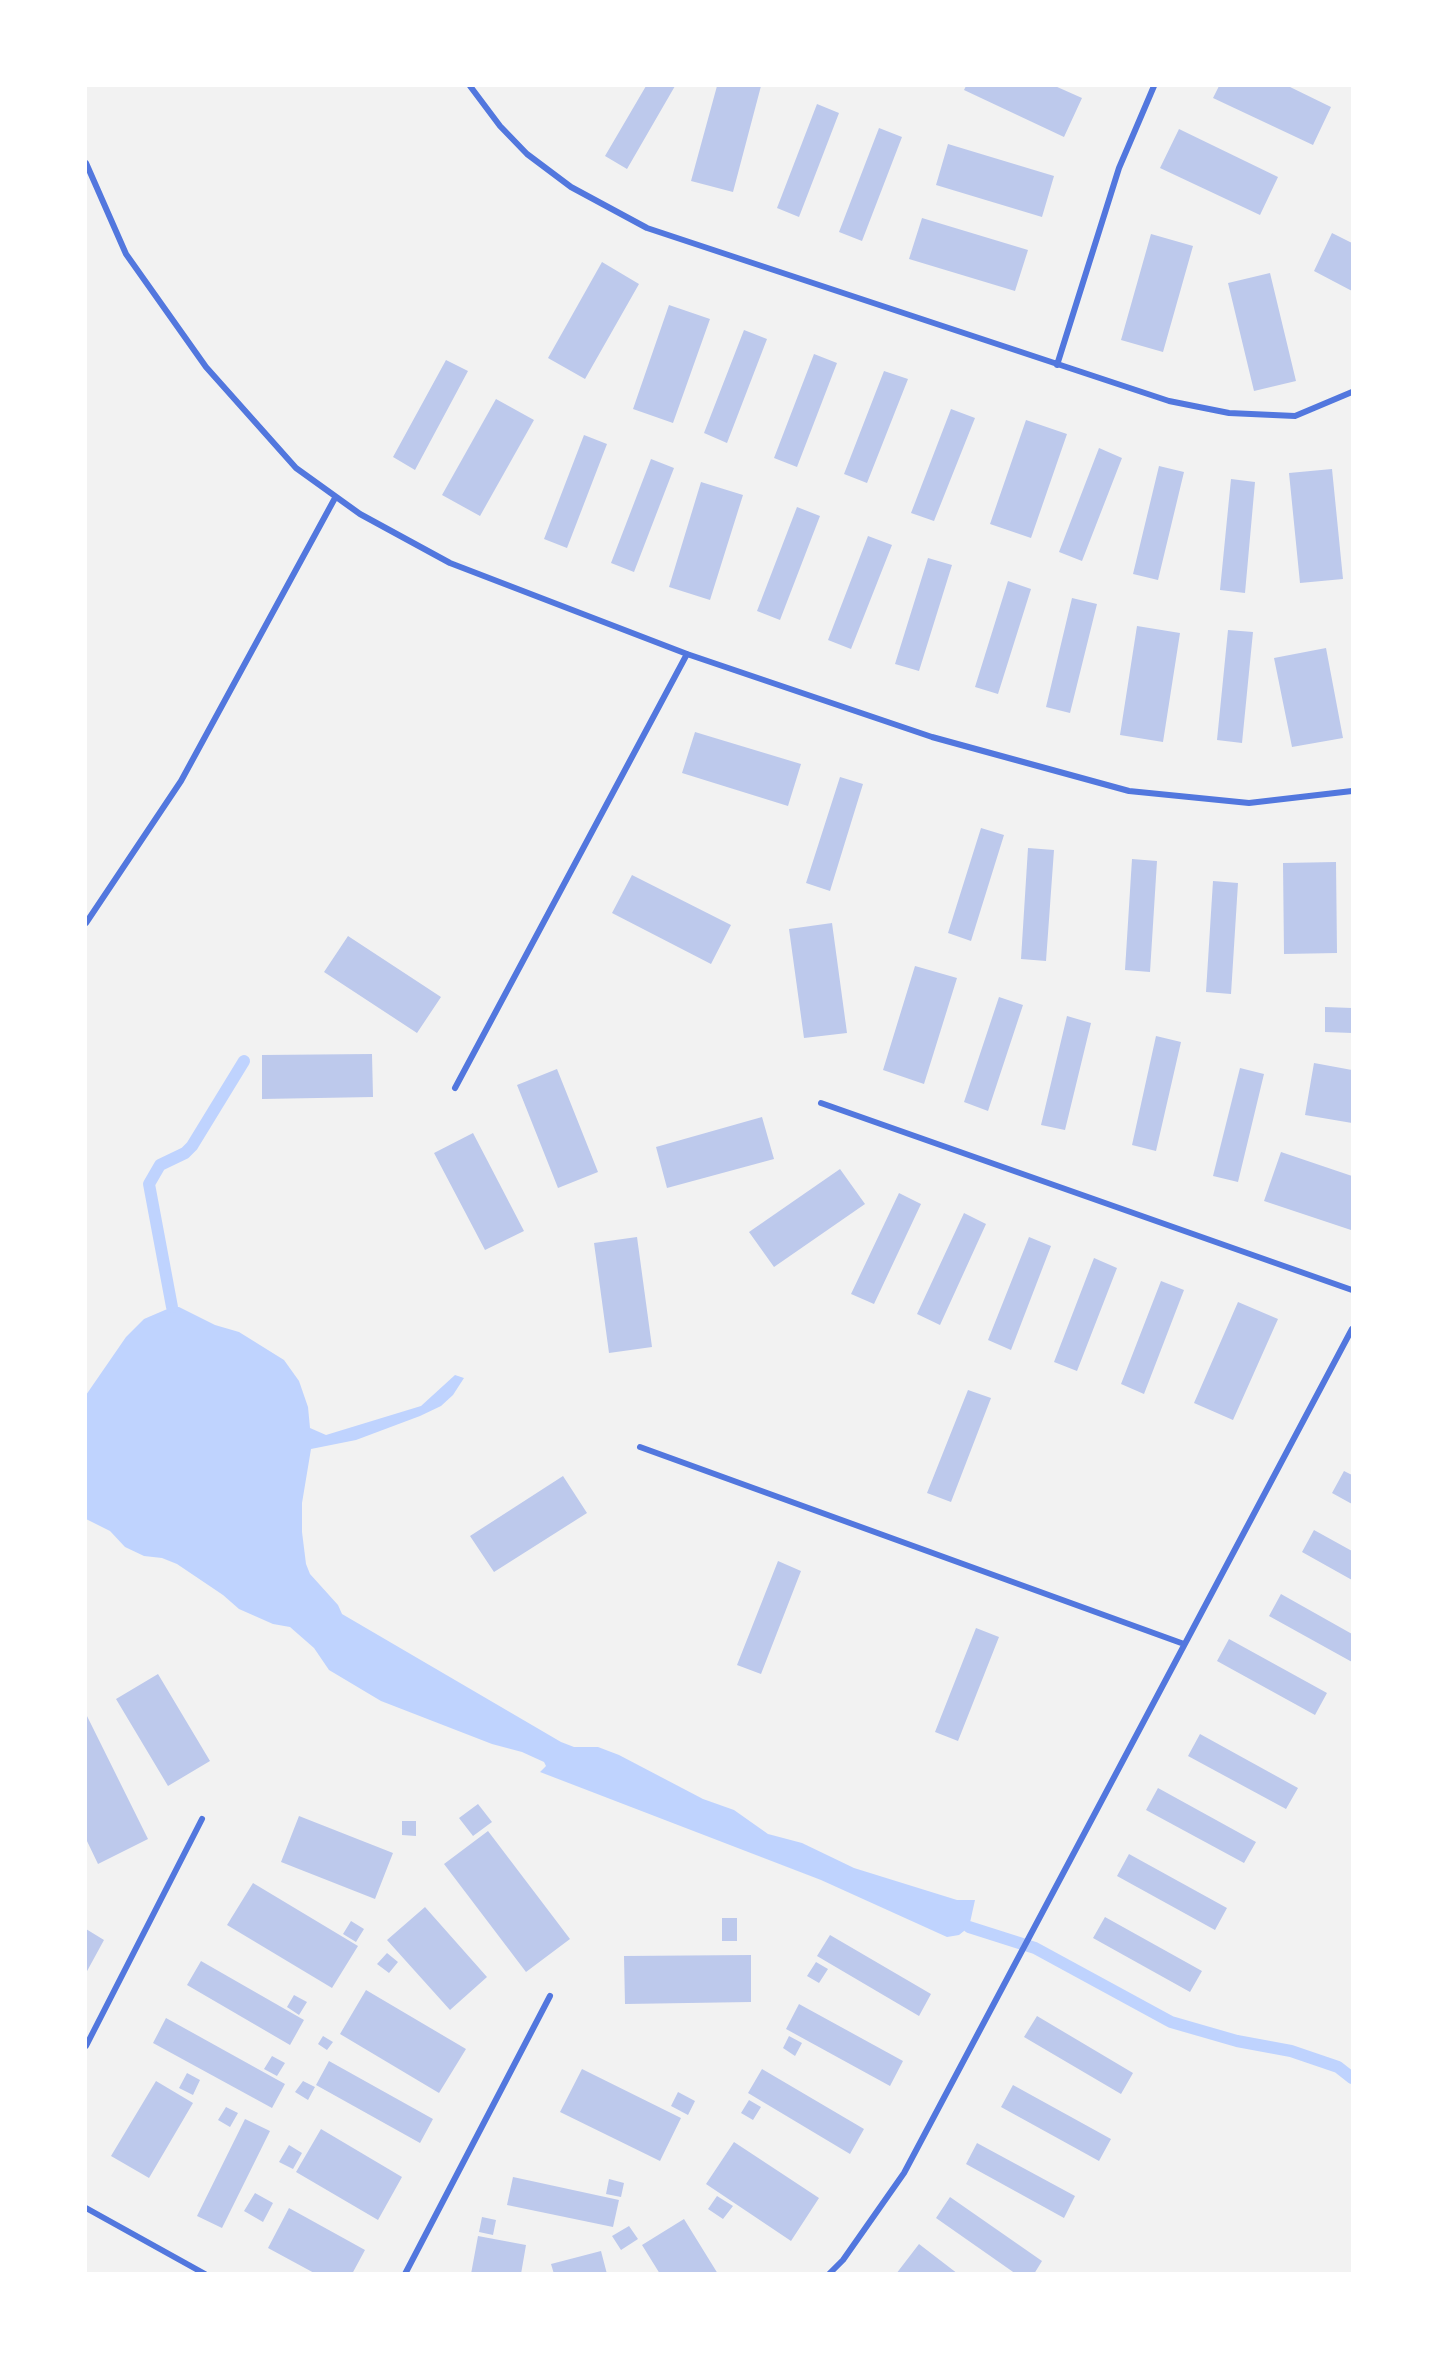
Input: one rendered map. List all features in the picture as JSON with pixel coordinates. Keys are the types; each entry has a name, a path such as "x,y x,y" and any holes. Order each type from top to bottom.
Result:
{"street":[{"path":"470,86 500,126 526,154 571,187 647,228 1169,401 1229,413 1295,416 1353,392"},
{"path":"1057,365 1119,168 1154,86"},
{"path":"86,162 126,254 206,367 296,468 335,498 450,563 687,654 932,737 1129,790 1249,803 1353,791"},
{"path":"86,923 181,781 335,498"},
{"path":"455,1088 687,654"},
{"path":"821,1103 1353,1290"},
{"path":"829,2274 843,2260 904,2173 1353,1329"},
{"path":"640,1446 1184,1644"},
{"path":"86,2046 202,1819"},
{"path":"405,2274 550,1996"},
{"path":"86,2208 205,2274"}],"water":[{"path":"172,1307 179,1307 215,1325 239,1332 284,1360 299,1381 308,1407 310,1428 326,1435 421,1406 455,1375 464,1378 453,1395 441,1406 420,1416 356,1440 311,1449 302,1503 302,1532 306,1564 310,1574 338,1605 342,1614 561,1742 574,1747 598,1747 619,1755 703,1799 734,1810 768,1834 802,1843 854,1868 957,1900 975,1900 969,1927 959,1935 947,1937 821,1880 540,1772 546,1766 544,1762 522,1752 492,1744 381,1701 329,1670 314,1648 290,1627 273,1624 239,1609 223,1595 177,1564 162,1558 144,1556 125,1547 110,1531 86,1519 86,1395 126,1337 144,1319"}],"building":[{"path":"646,86 675,86 627,169 605,156"},
{"path":"717,86 761,86 733,192 691,181"},
{"path":"966,86 1055,86 1082,98 1064,137 964,90"},
{"path":"1219,86 1288,86 1331,107 1313,145 1213,98"},
{"path":"817,104 839,113 799,217 777,208"},
{"path":"879,128 902,137 862,241 839,232"},
{"path":"1179,129 1278,177 1260,215 1160,168"},
{"path":"948,144 1054,176 1042,217 936,185"},
{"path":"922,218 1028,250 1015,291 909,259"},
{"path":"1332,233 1352,243 1352,291 1314,271"},
{"path":"1151,234 1193,246 1163,352 1121,340"},
{"path":"602,262 639,284 585,379 548,358"},
{"path":"1270,273 1296,381 1254,391 1228,283"},
{"path":"669,305 710,319 673,423 633,409"},
{"path":"744,330 767,339 727,443 704,433"},
{"path":"814,354 837,363 797,467 774,458"},
{"path":"446,360 468,371 415,470 393,457"},
{"path":"884,371 908,379 867,483 844,474"},
{"path":"496,399 534,420 480,516 442,495"},
{"path":"951,409 975,418 934,521 911,513"},
{"path":"1026,420 1067,434 1031,538 990,524"},
{"path":"584,435 607,444 567,548 544,539"},
{"path":"1099,448 1122,458 1082,561 1059,552"},
{"path":"651,459 674,468 634,572 611,563"},
{"path":"1159,466 1184,472 1158,580 1133,574"},
{"path":"1332,469 1343,579 1300,583 1289,473"},
{"path":"1231,479 1255,482 1245,593 1220,590"},
{"path":"701,482 743,495 710,600 669,587"},
{"path":"797,507 820,516 780,620 757,611"},
{"path":"868,536 892,545 851,649 828,640"},
{"path":"928,558 952,565 919,671 895,664"},
{"path":"1008,581 1031,589 998,694 975,687"},
{"path":"1072,598 1097,604 1070,713 1046,707"},
{"path":"1137,626 1180,633 1163,742 1120,735"},
{"path":"1228,630 1253,632 1242,743 1217,740"},
{"path":"1326,648 1343,738 1292,747 1274,658"},
{"path":"695,732 801,764 788,806 682,773"},
{"path":"840,777 863,784 830,891 806,883"},
{"path":"981,828 1004,835 971,941 948,933"},
{"path":"1028,848 1054,850 1046,961 1021,959"},
{"path":"1132,859 1157,861 1150,972 1125,970"},
{"path":"1336,862 1337,953 1284,954 1283,863"},
{"path":"632,875 731,925 711,964 612,913"},
{"path":"1213,881 1238,883 1231,994 1206,992"},
{"path":"832,923 847,1033 804,1038 789,929"},
{"path":"348,936 441,997 417,1033 324,972"},
{"path":"915,966 957,978 924,1084 883,1070"},
{"path":"999,997 1023,1005 988,1111 964,1102"},
{"path":"1325,1007 1352,1008 1352,1033 1325,1032"},
{"path":"1067,1016 1091,1023 1065,1130 1041,1125"},
{"path":"1156,1036 1181,1042 1156,1151 1132,1145"},
{"path":"372,1054 373,1097 262,1099 262,1055"},
{"path":"1314,1063 1352,1070 1352,1123 1305,1115"},
{"path":"1240,1068 1264,1074 1238,1182 1213,1176"},
{"path":"557,1069 598,1172 558,1188 517,1085"},
{"path":"762,1117 774,1159 667,1188 656,1147"},
{"path":"473,1133 524,1231 485,1250 434,1153"},
{"path":"1281,1152 1352,1176 1351,1230 1264,1201"},
{"path":"840,1169 865,1204 774,1267 749,1232"},
{"path":"899,1193 921,1204 874,1304 851,1294"},
{"path":"964,1213 986,1224 940,1325 917,1314"},
{"path":"637,1237 652,1347 609,1353 594,1243"},
{"path":"1029,1237 1051,1246 1011,1350 988,1340"},
{"path":"1094,1258 1117,1268 1077,1371 1054,1362"},
{"path":"1161,1281 1184,1290 1144,1394 1121,1384"},
{"path":"1238,1302 1278,1319 1233,1420 1194,1403"},
{"path":"968,1390 991,1398 951,1502 927,1493"},
{"path":"1344,1471 1352,1475 1352,1504 1332,1493"},
{"path":"563,1476 587,1513 494,1572 470,1536"},
{"path":"1314,1530 1352,1551 1352,1580 1302,1552"},
{"path":"778,1561 801,1571 761,1674 737,1665"},
{"path":"1281,1594 1352,1634 1352,1662 1269,1616"},
{"path":"976,1628 999,1637 958,1741 935,1732"},
{"path":"1229,1639 1327,1693 1315,1715 1217,1661"},
{"path":"158,1674 210,1761 168,1786 116,1699"},
{"path":"86,1714 148,1839 98,1864 86,1839"},
{"path":"1200,1734 1298,1788 1286,1809 1188,1756"},
{"path":"1158,1788 1256,1842 1244,1863 1146,1810"},
{"path":"478,1804 492,1822 473,1836 459,1818"},
{"path":"299,1816 393,1853 375,1899 281,1862"},
{"path":"402,1821 416,1821 416,1836 402,1835"},
{"path":"488,1831 570,1939 526,1972 444,1864"},
{"path":"1129,1854 1227,1908 1215,1930 1117,1876"},
{"path":"253,1883 358,1946 332,1988 227,1925"},
{"path":"425,1907 487,1977 450,2010 387,1940"},
{"path":"1105,1917 1202,1971 1190,1992 1093,1938"},
{"path":"722,1918 737,1918 737,1941 722,1941"},
{"path":"351,1921 364,1929 356,1942 343,1934"},
{"path":"86,1929 104,1940 86,1973"},
{"path":"830,1935 931,1994 919,2016 817,1956"},
{"path":"387,1953 398,1962 389,1973 377,1964"},
{"path":"751,1955 751,2002 625,2004 624,1956"},
{"path":"201,1961 304,2020 290,2045 187,1985"},
{"path":"816,1962 828,1969 819,1983 807,1976"},
{"path":"366,1990 466,2049 439,2093 340,2034"},
{"path":"294,1995 307,2002 299,2015 287,2007"},
{"path":"799,2004 903,2061 890,2086 786,2029"},
{"path":"1037,2016 1133,2073 1121,2094 1024,2037"},
{"path":"166,2018 285,2084 272,2108 153,2043"},
{"path":"323,2036 333,2042 327,2050 318,2044"},
{"path":"789,2036 802,2043 795,2056 783,2048"},
{"path":"272,2056 285,2063 277,2076 264,2069"},
{"path":"329,2061 433,2119 420,2143 316,2085"},
{"path":"582,2069 681,2118 660,2161 560,2112"},
{"path":"762,2069 864,2129 850,2154 748,2093"},
{"path":"187,2073 200,2080 193,2095 179,2088"},
{"path":"156,2081 193,2103 149,2178 111,2156"},
{"path":"303,2081 315,2087 308,2100 295,2092"},
{"path":"1013,2085 1111,2139 1099,2161 1001,2107"},
{"path":"678,2092 695,2101 688,2115 671,2106"},
{"path":"749,2100 761,2107 753,2120 741,2113"},
{"path":"226,2107 238,2113 230,2127 218,2120"},
{"path":"245,2119 270,2131 222,2228 197,2216"},
{"path":"321,2129 402,2177 378,2220 296,2172"},
{"path":"734,2142 819,2198 791,2241 706,2184"},
{"path":"977,2143 1075,2196 1064,2218 966,2164"},
{"path":"289,2145 302,2153 293,2169 279,2162"},
{"path":"513,2177 619,2200 613,2227 507,2205"},
{"path":"609,2179 624,2183 621,2197 606,2194"},
{"path":"255,2193 273,2203 263,2222 244,2211"},
{"path":"717,2196 733,2206 723,2219 708,2209"},
{"path":"950,2197 1042,2261 1034,2274 1016,2274 936,2218"},
{"path":"289,2208 365,2250 352,2274 316,2274 268,2248"},
{"path":"482,2217 496,2220 493,2235 479,2232"},
{"path":"684,2219 718,2274 660,2274 642,2245"},
{"path":"629,2226 638,2239 621,2250 612,2236"},
{"path":"478,2236 526,2245 521,2274 471,2274"},
{"path":"919,2244 958,2274 896,2274"},
{"path":"601,2251 607,2274 554,2274 551,2264"}],"waterway":[{"path":"172,1307 149,1184 160,1165 185,1153 192,1146 244,1061"},
{"path":"969,1927 1035,1948 1171,2022 1237,2041 1291,2051 1338,2067 1352,2078"}]}
